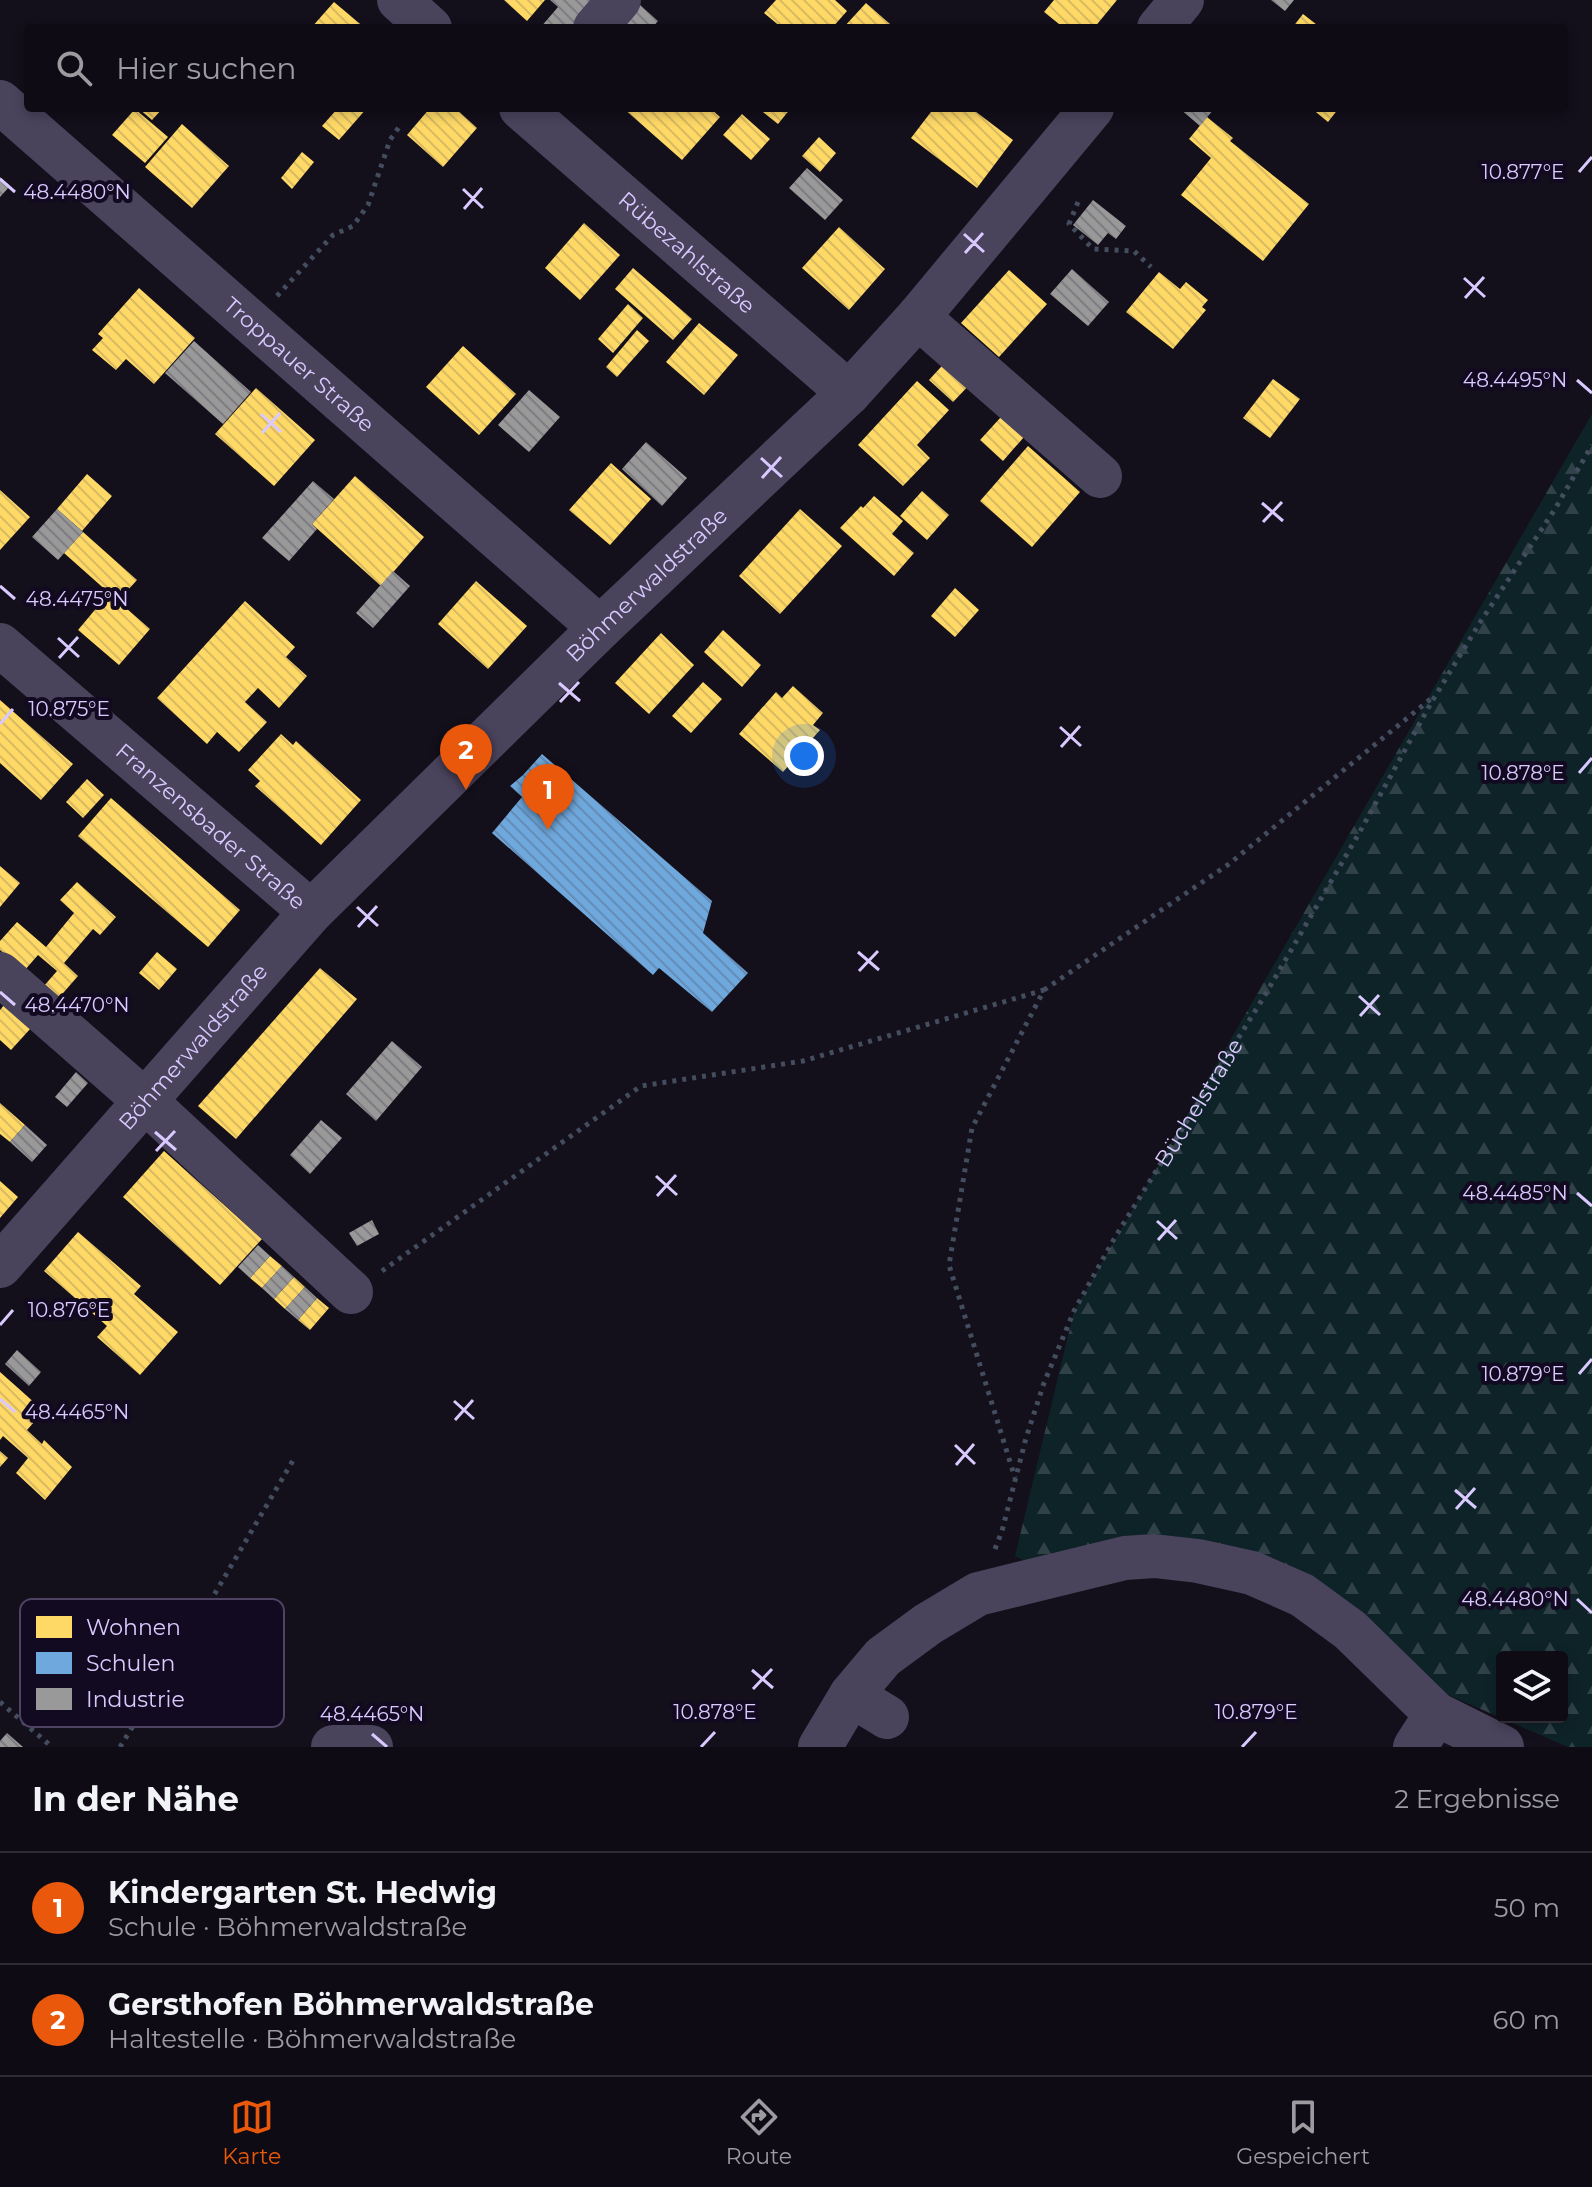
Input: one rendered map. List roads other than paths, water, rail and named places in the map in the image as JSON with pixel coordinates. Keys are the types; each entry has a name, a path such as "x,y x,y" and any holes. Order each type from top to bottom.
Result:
{"street":[{"path":"399,0 426,24"},
{"path":"598,24 619,0"},
{"path":"1162,24 1182,0"},
{"name":"Troppauer Straße","path":"0,102 600,628"},
{"name":"Rübezahlstraße","path":"527,112 849,393"},
{"name":"Böhmerwaldstraße","path":"0,1266 311,912 600,628 849,393 918,317 1089,112"},
{"path":"918,317 1100,476"},
{"name":"Franzensbader Straße","path":"0,645 311,912"},
{"path":"0,974 145,1101 351,1292"},
{"path":"820,1747 869,1706 883,1657 943,1633 978,1594 1113,1561 1154,1556 1198,1561 1252,1573 1302,1595 1350,1630 1426,1731 1502,1747"},
{"path":"333,1747 371,1747"}],"place":[{"name":"Gersthofen Böhmerwaldstraße","path":"466,790"},
{"name":"Kindergarten St. Hedwig","path":"548,830"}]}
